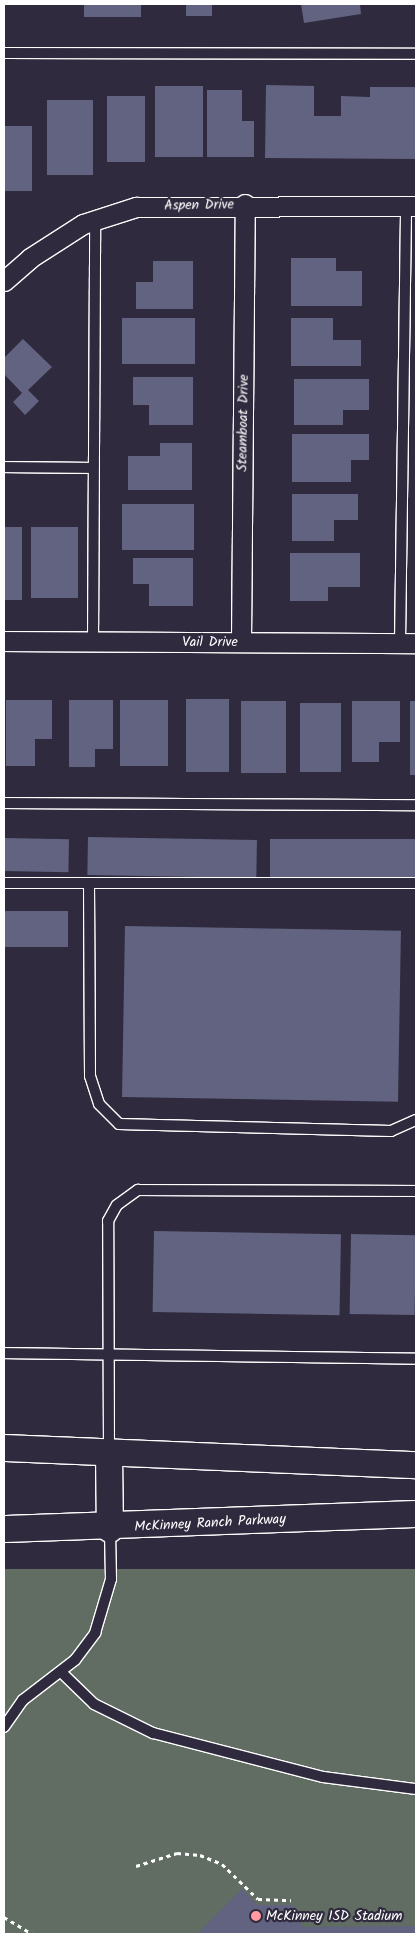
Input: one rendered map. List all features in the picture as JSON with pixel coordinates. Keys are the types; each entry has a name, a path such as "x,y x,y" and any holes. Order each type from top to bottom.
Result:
{"main road":[{"path":"4,1448 416,1466"},
{"path":"109,1452 110,1529"},
{"name":"McKinney Ranch Parkway","path":"4,1529 110,1529 416,1514"}],"street":[{"name":"Aspen Drive","path":"4,281 57,239 95,220 136,207 245,204 411,205"},
{"name":"Steamboat Drive","path":"241,642 245,204"},
{"name":"Vail Drive","path":"4,641 408,643"}],"lane":[{"path":"4,53 416,54"},
{"path":"408,643 411,205"},
{"path":"93,642 95,220"},
{"path":"4,467 93,468"},
{"path":"4,803 416,805"},
{"path":"4,882 416,883"},
{"path":"89,883 90,1076 99,1104 119,1124 391,1131 416,1120"},
{"path":"109,1452 108,1221 117,1205 138,1190 416,1191"},
{"path":"4,1353 109,1353 416,1359"},
{"path":"4,1727 23,1700 61,1672 85,1648 106,1605 110,1529"},
{"path":"61,1672 94,1704 153,1733 323,1777 416,1789"}],"path":[{"path":"136,1866 177,1853 200,1855 222,1864 258,1899 291,1900"},
{"path":"4,1917 32,1934"}],"green space":[{"path":"4,1569 416,1569 416,1934 4,1934"}],"building":[{"path":"84,4 141,4 141,17 84,17"},
{"path":"186,4 212,4 212,16 186,16"},
{"path":"301,4 360,4 361,14 304,23"},
{"path":"266,85 314,86 314,116 341,116 341,96 370,97 370,87 416,87 416,159 265,158"},
{"path":"155,86 203,86 203,157 155,157"},
{"path":"207,90 242,90 242,121 254,121 254,157 207,157"},
{"path":"107,96 145,96 145,162 107,162"},
{"path":"47,100 93,100 93,175 47,175"},
{"path":"4,126 32,126 32,191 4,191"},
{"path":"291,258 336,258 336,271 362,271 362,306 291,306"},
{"path":"153,261 193,261 193,309 136,309 136,282 153,282"},
{"path":"122,318 195,318 195,364 122,364"},
{"path":"291,318 333,318 333,340 361,340 361,366 291,366"},
{"path":"23,339 52,367 28,390 39,401 25,415 13,402 22,393 4,374 4,358"},
{"path":"133,377 193,377 193,425 149,425 149,405 133,405"},
{"path":"294,379 369,379 369,410 343,410 343,425 294,425"},
{"path":"292,434 369,434 369,460 351,460 351,482 292,482"},
{"path":"160,443 192,443 192,490 128,490 128,456 160,456"},
{"path":"292,494 358,494 358,520 334,520 334,541 292,541"},
{"path":"122,504 194,504 194,550 122,550"},
{"path":"4,527 22,527 22,600 4,600"},
{"path":"31,527 78,527 78,598 31,598"},
{"path":"290,553 360,553 360,587 328,587 328,601 290,601"},
{"path":"133,558 193,558 193,606 149,606 149,584 133,584"},
{"path":"186,699 229,699 229,772 186,772"},
{"path":"6,700 52,700 52,739 35,739 35,766 6,766"},
{"path":"69,700 113,700 113,749 95,749 95,767 69,767"},
{"path":"120,700 168,700 168,766 120,766"},
{"path":"241,701 286,701 286,773 241,773"},
{"path":"352,701 400,701 400,742 379,742 379,762 352,762"},
{"path":"410,701 416,701 416,775 410,775"},
{"path":"300,703 341,703 341,772 300,772"},
{"path":"88,837 257,840 256,878 87,875"},
{"path":"4,838 69,839 68,872 4,871"},
{"path":"270,839 416,839 416,877 270,877"},
{"path":"4,911 68,911 68,947 4,947"},
{"path":"125,926 401,931 398,1102 122,1097"},
{"path":"154,1231 341,1234 340,1315 153,1312"},
{"path":"351,1234 416,1235 415,1315 350,1314"},
{"name":"McKinney ISD Stadium","path":"242,1889 257,1905 293,1905 302,1927 416,1926 416,1934 197,1934"}],"place":[{"name":"McKinney ISD Stadium","path":"256,1916"}]}
